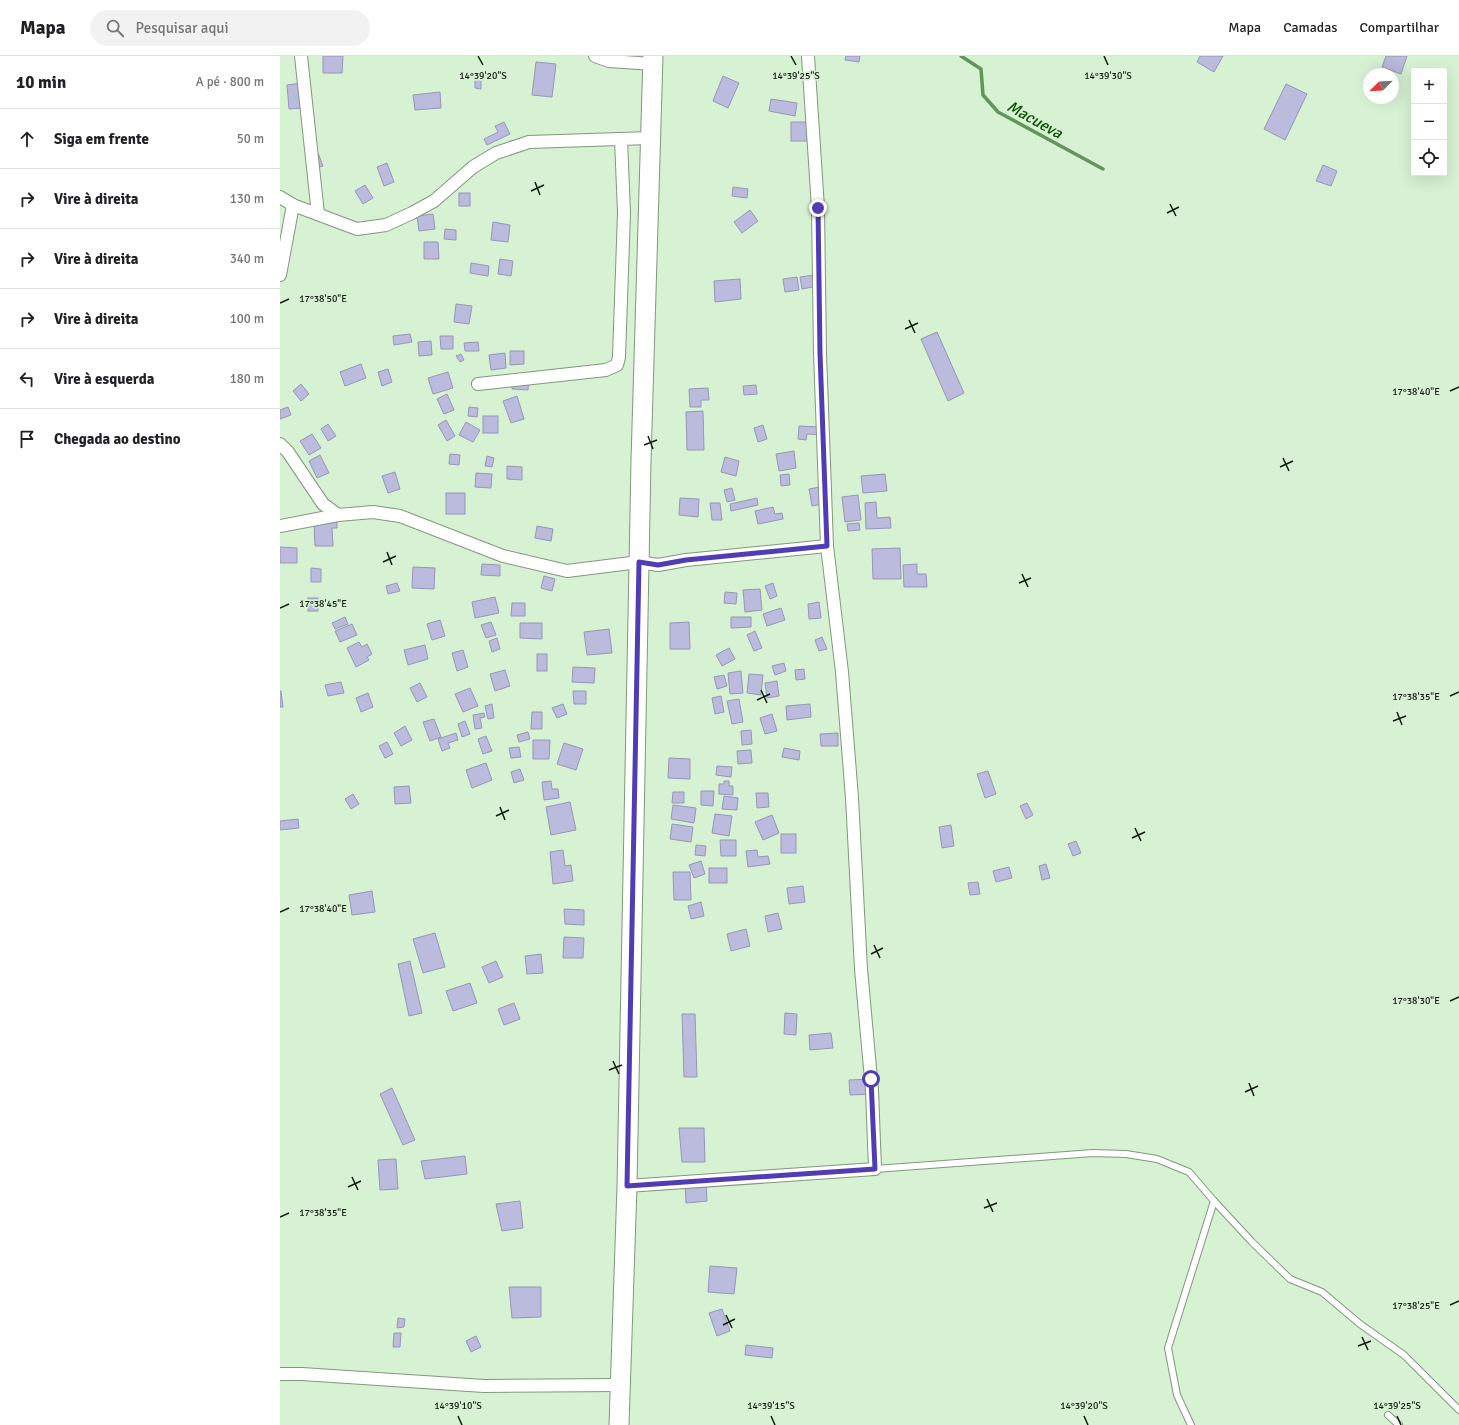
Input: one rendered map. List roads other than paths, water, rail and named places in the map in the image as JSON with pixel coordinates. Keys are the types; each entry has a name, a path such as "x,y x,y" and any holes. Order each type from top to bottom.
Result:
{"main road":[{"path":"618,1425 627,1186 641,453 653,60"}],"street":[{"path":"301,56 318,214"},
{"path":"595,56 609,61 653,60"},
{"path":"627,1186 875,1169 872,1090 861,969 852,790 842,672 827,546 820,353 818,208 808,56"},
{"path":"280,197 293,204 357,230 386,225 412,213 434,201 473,167 496,153 528,142 650,138"},
{"path":"478,384 606,370 617,365 620,357 624,212 621,140"},
{"path":"280,275 293,204"},
{"path":"280,444 288,452 323,504 338,515"},
{"path":"280,526 338,515 373,512 400,516 503,556 567,571 639,562 658,565 686,560 827,546"},
{"path":"280,1374 302,1374 484,1386 620,1385"}],"lane":[{"path":"875,1169 1093,1153 1126,1154 1157,1159 1189,1172 1252,1242 1290,1279 1322,1292 1360,1324 1404,1355 1459,1410"},
{"path":"1191,1425 1177,1395 1168,1348 1214,1201"},
{"path":"1388,1415 1399,1425"}],"waterway":[{"name":"Macueva","path":"961,56 981,69 983,95 998,112 1103,169"}]}
